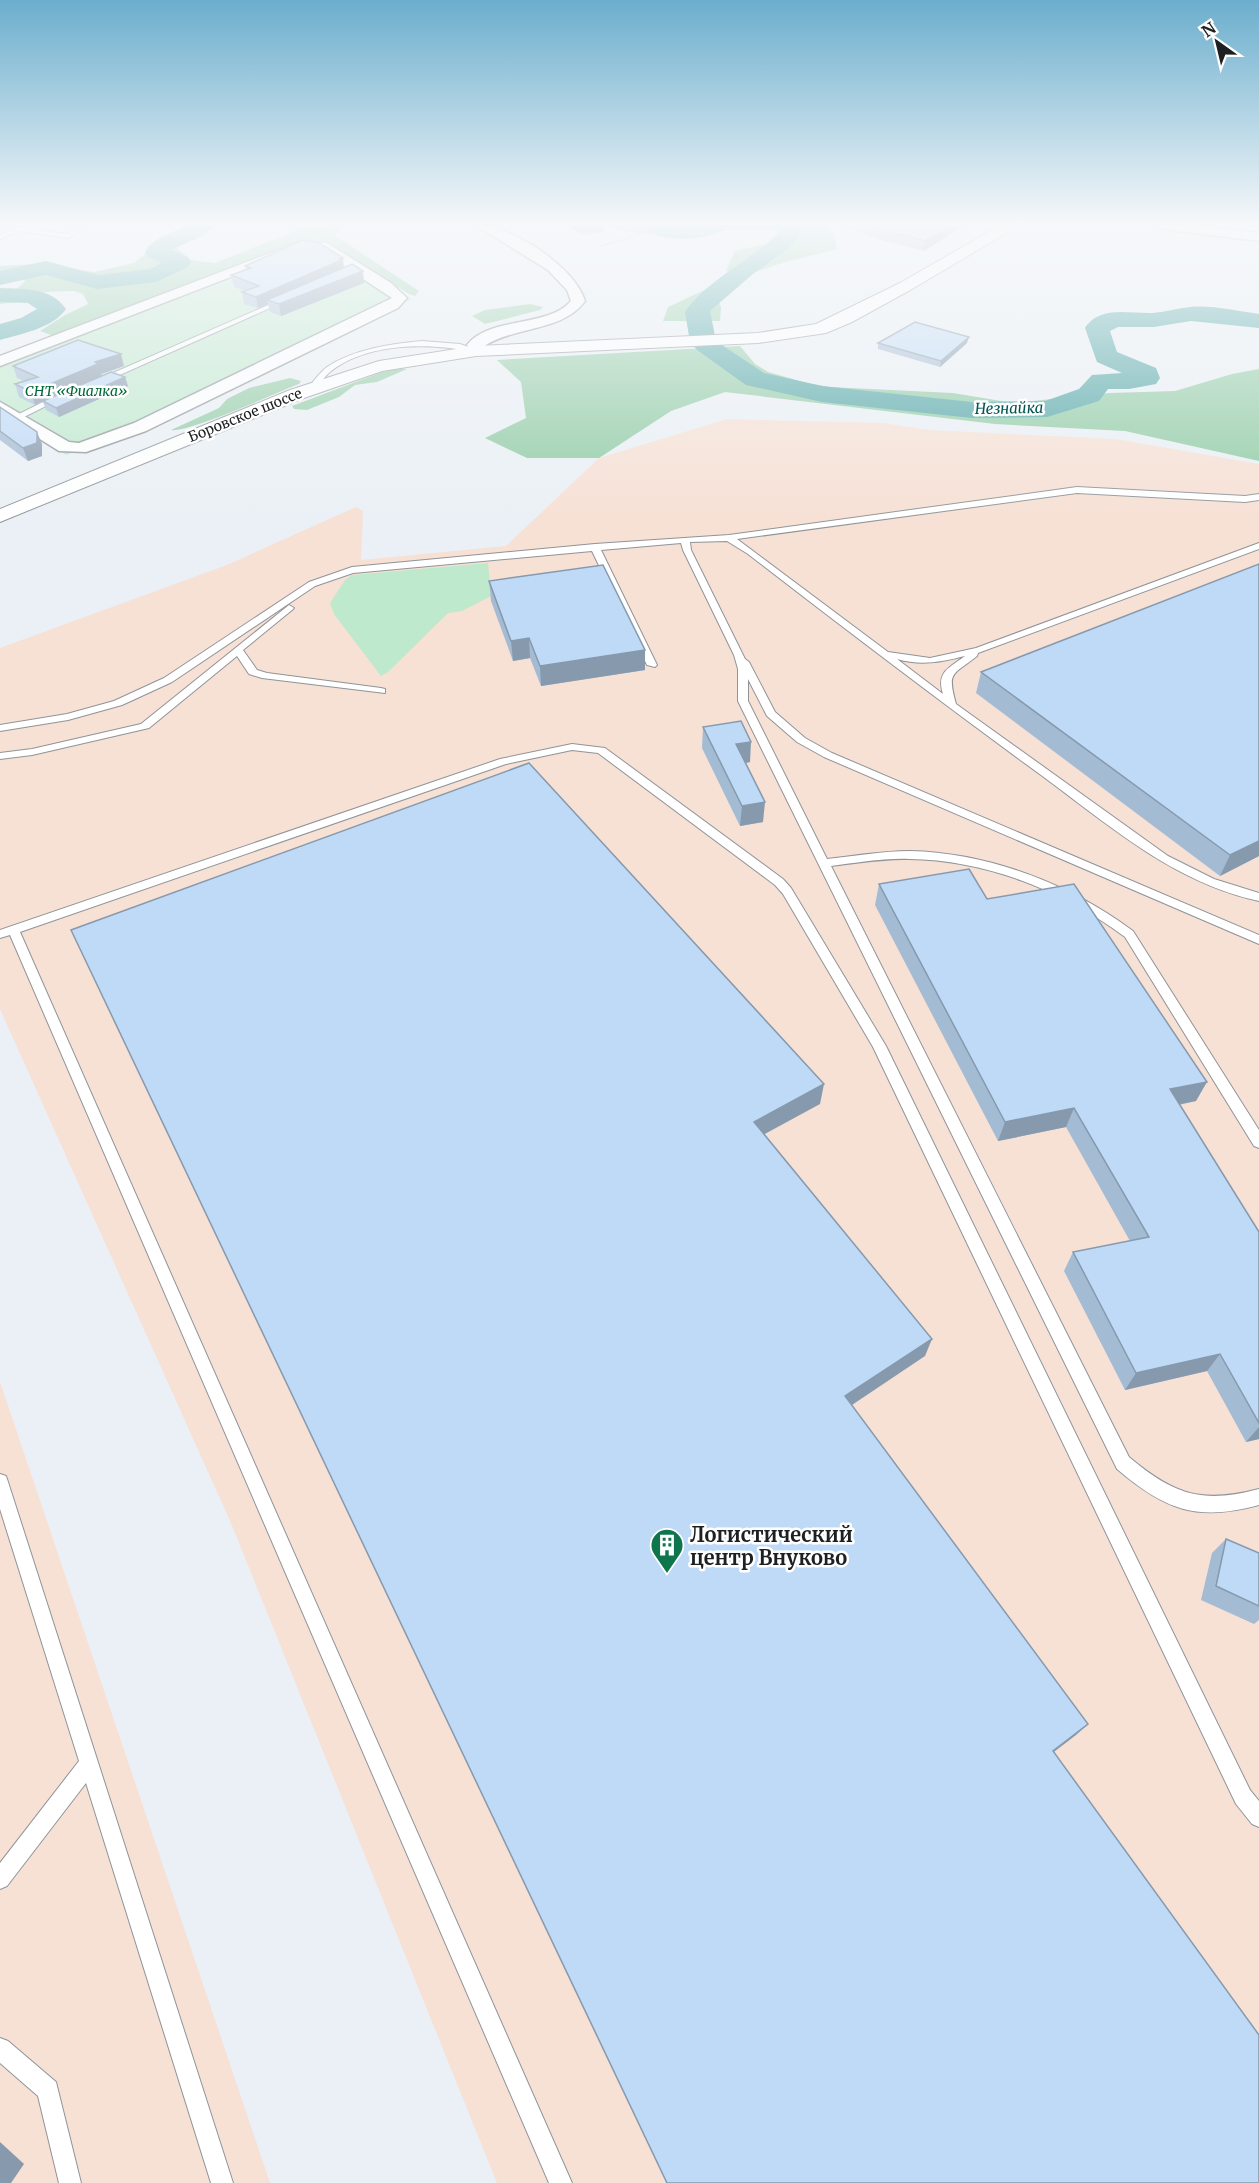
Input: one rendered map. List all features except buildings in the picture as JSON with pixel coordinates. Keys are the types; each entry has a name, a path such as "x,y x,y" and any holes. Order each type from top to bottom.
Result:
{"main road":[{"name":"Боровское шоссе","path":"0,515 312,388 379,366 476,351 743,339 798,333 821,327"}],"street":[{"path":"0,361 88,327"},
{"path":"0,407 71,448 100,442 140,427 347,327"},
{"path":"476,351 475,345 491,334 516,327"},
{"path":"140,427 172,445"}],"lane":[{"path":"93,383 223,327"},
{"path":"17,417 71,393"},
{"path":"0,728 68,717 118,703 168,680 312,584 352,570 595,547 729,538 1077,490 1099,489 1245,499 1259,496"},
{"path":"729,538 884,652 952,706 1164,859 1218,885 1259,897"},
{"path":"685,540 687,549 739,655 771,714 801,740 828,755 1259,940"},
{"path":"884,652 911,660 930,661 979,650 1259,546"},
{"path":"595,547 652,664"},
{"path":"0,756 32,752 145,726 286,611 312,584"},
{"path":"238,650 253,672 266,676 381,691"},
{"path":"952,706 946,694 947,675 979,650"},
{"path":"739,655 743,669 743,701 1123,1463 1148,1485 1171,1498 1203,1506 1241,1503 1259,1497"},
{"path":"561,2183 7,932 495,764 572,747 601,750 779,882 787,891 879,1046 1244,1797 1259,1817"},
{"path":"823,863 908,855 941,857 995,869 1055,889 1096,910 1129,934 1259,1142"},
{"path":"0,1482 222,2183"},
{"path":"0,1879 89,1763"},
{"path":"0,2049 48,2091 70,2183"}],"shaded area":[{"path":"727,419 884,423 929,430 1116,439 1259,464 1259,2183 497,2183 231,1523 0,1009 0,648 227,565 356,507 363,511 361,560 506,546 599,458"},
{"path":"0,1382 270,2183 0,2183"}],"green space":[{"path":"46,327 84,327 56,337 40,331"},
{"name":"СНТ «Фиалка»","path":"84,327 354,327 151,424 66,455 0,412 0,358"},
{"path":"740,346 755,364 768,372 807,383 830,387 953,393 1013,403 1110,393 1175,391 1232,374 1259,369 1259,461 1125,431 995,424 725,392 671,411 599,458 527,458 485,438 526,418 521,382 497,360"},
{"path":"398,368 407,369 377,382 355,385 339,397 307,410 294,409 292,406 382,372"},
{"path":"290,378 301,381 299,384 213,419 171,430 219,408 227,399 249,388"},
{"path":"488,563 491,596 462,611 448,613 388,672 381,676 334,614 330,603 345,580 352,575"}],"waterway":[{"name":"Незнайка","path":"0,332 17,327"},
{"name":"Незнайка","path":"700,327 702,336"},
{"name":"Незнайка","path":"706,345 755,379 822,394 972,410 1047,409 1089,395 1101,381 1129,381 1147,378 1147,374 1106,357 1097,328 1099,327"}],"place":[{"name":"Логистический центр Внуково","path":"667,1574"}]}
